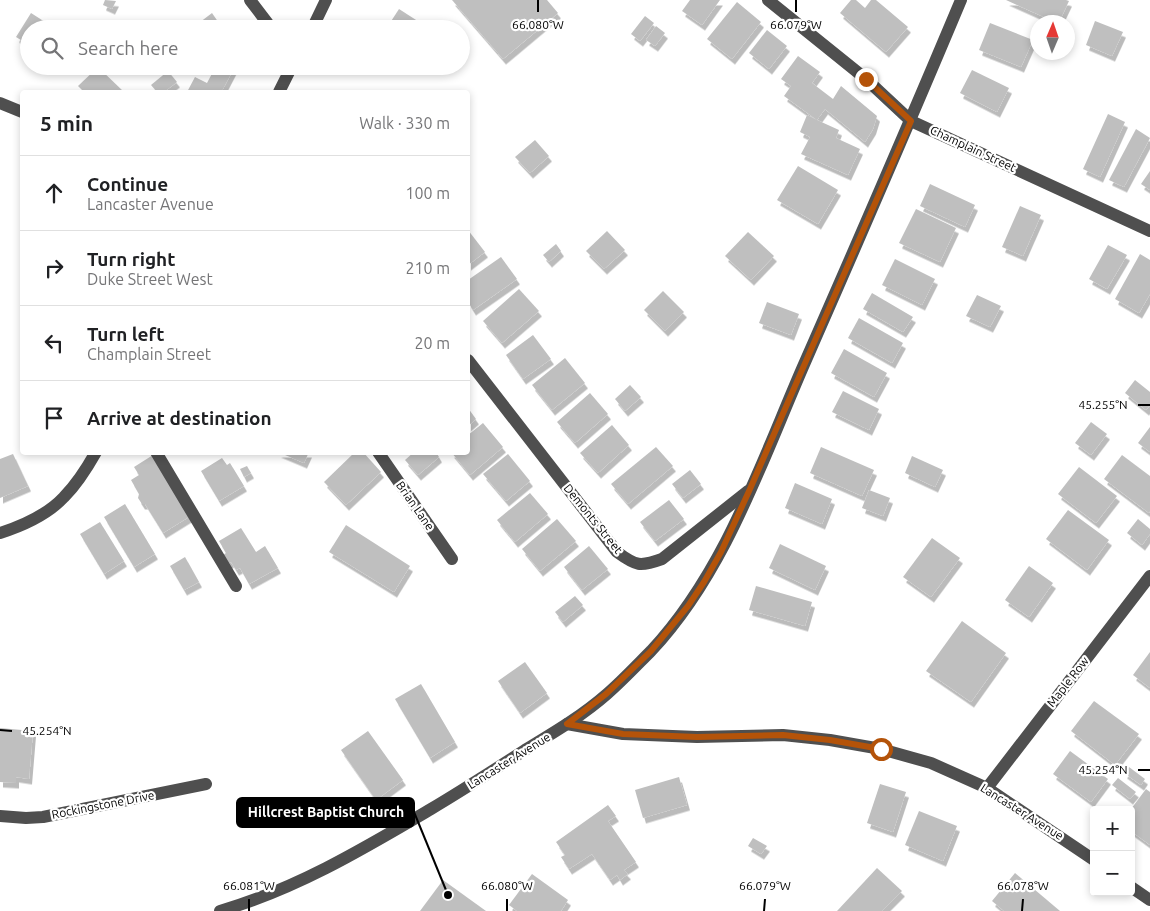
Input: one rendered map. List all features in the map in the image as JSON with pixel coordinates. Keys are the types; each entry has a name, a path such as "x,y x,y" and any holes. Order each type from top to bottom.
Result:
{"street":[{"path":"250,0 265,20"},
{"path":"316,20 326,0"},
{"name":"Champlain Street","path":"768,0 866,79 911,121 1150,231"},
{"path":"567,724 606,694 651,651 688,606 721,552 911,121 961,0"},
{"path":"280,90 288,75"},
{"path":"0,103 20,111"},
{"name":"Demonts Street","path":"470,363 617,552 630,562 645,565 662,559 750,489"},
{"path":"0,533 40,515 64,498 94,455"},
{"path":"158,455 236,586"},
{"name":"Brian Lane","path":"380,455 452,559"},
{"name":"Maple Row","path":"987,788 1150,576"},
{"name":"Lancaster Avenue","path":"220,911 253,901 292,885 354,854 450,798 567,724 623,734 697,737 783,735 830,740 881,749 931,763 987,788 1090,857"},
{"name":"Rockingstone Drive","path":"0,816 43,817 206,784"},
{"path":"1135,890 1150,900"}],"building":[{"path":"105,0 116,1 112,9 103,5"},
{"path":"452,0 547,0 558,13 503,59"},
{"path":"690,0 720,0 702,25 682,11"},
{"path":"851,0 856,0 865,8 871,0 876,0 908,27 886,52 840,13"},
{"path":"1006,0 1069,1 1062,15 1039,15"},
{"path":"737,2 761,22 732,59 707,39"},
{"path":"399,9 416,20 392,20"},
{"path":"31,13 42,20 27,20"},
{"path":"212,13 217,20 203,20"},
{"path":"645,16 654,23 640,41 631,34"},
{"path":"1095,21 1123,32 1112,56 1086,45"},
{"path":"990,23 1030,39 1030,47 1021,67 979,50"},
{"path":"656,26 665,33 655,46 646,40"},
{"path":"767,30 787,46 769,69 749,53"},
{"path":"20,31 20,39 16,37"},
{"path":"798,56 820,72 812,83 833,99 841,86 877,116 873,129 865,142 825,109 817,120 784,96 791,86 781,79"},
{"path":"972,70 1009,88 997,112 960,93"},
{"path":"90,75 106,75 122,90 82,90 78,86"},
{"path":"163,75 171,75 177,82 167,90 155,90 151,85"},
{"path":"211,75 230,75 223,90 188,90 195,77 207,83"},
{"path":"1108,114 1125,122 1100,177 1083,169"},
{"path":"807,115 839,130 836,138 860,149 848,175 801,154 810,137 800,132"},
{"path":"1136,129 1150,138 1124,187 1109,180"},
{"path":"535,140 549,156 530,173 515,157"},
{"path":"798,166 838,190 818,224 777,200"},
{"path":"1150,171 1150,190 1141,184"},
{"path":"930,184 975,205 965,227 920,206"},
{"path":"1020,206 1041,215 1023,256 1002,247"},
{"path":"916,209 956,228 940,262 899,243"},
{"path":"607,231 625,250 604,269 586,251"},
{"path":"748,232 774,256 751,280 725,256"},
{"path":"470,233 485,252 470,263"},
{"path":"556,244 561,251 549,262 543,255"},
{"path":"1108,245 1127,255 1107,289 1089,279"},
{"path":"1140,254 1150,260 1150,294 1139,313 1115,299"},
{"path":"501,257 517,279 473,310 470,305 470,279"},
{"path":"895,259 935,279 922,305 882,285"},
{"path":"519,289 539,311 502,343 483,321"},
{"path":"663,291 684,312 665,331 644,310"},
{"path":"872,293 913,317 903,332 863,309"},
{"path":"977,295 1001,306 990,327 966,316"},
{"path":"767,302 799,314 791,335 759,323"},
{"path":"859,318 903,343 892,363 848,338"},
{"path":"533,335 551,359 523,379 506,355"},
{"path":"844,349 887,373 874,397 831,373"},
{"path":"565,358 585,383 552,410 532,385"},
{"path":"1135,380 1150,392 1150,405 1146,410 1125,393"},
{"path":"630,385 641,397 625,411 615,399"},
{"path":"843,391 879,409 869,430 832,412"},
{"path":"590,393 608,414 575,443 557,422"},
{"path":"470,411 476,419 470,424"},
{"path":"1091,422 1107,434 1091,455 1075,443"},
{"path":"483,423 503,447 470,475 453,455 470,455 470,433"},
{"path":"612,425 629,445 598,473 580,453"},
{"path":"1150,427 1150,452 1138,443"},
{"path":"656,447 673,466 628,504 611,484"},
{"path":"821,447 874,470 862,496 810,473"},
{"path":"13,454 28,486 0,498 0,459"},
{"path":"508,454 530,481 506,501 483,474"},
{"path":"153,455 192,515 163,533 145,504 142,504 138,498 139,494 131,480 139,475 134,467"},
{"path":"285,455 308,455 304,463"},
{"path":"352,455 366,455 381,472 346,505 324,482"},
{"path":"411,455 438,455 439,457 418,475 405,460"},
{"path":"1122,455 1150,476 1149,513 1104,479"},
{"path":"912,456 943,470 935,487 905,473"},
{"path":"222,458 227,465 230,463 244,486 219,501 201,471"},
{"path":"247,466 251,473 244,477 240,469"},
{"path":"1079,467 1117,496 1096,523 1058,494"},
{"path":"690,470 701,484 683,498 672,484"},
{"path":"795,483 832,499 822,524 785,508"},
{"path":"869,490 890,498 883,516 862,508"},
{"path":"530,493 548,514 515,542 497,520"},
{"path":"669,500 684,519 655,541 640,522"},
{"path":"125,504 155,554 134,567 104,517"},
{"path":"1068,510 1109,540 1087,570 1046,539"},
{"path":"557,519 576,541 540,571 522,549"},
{"path":"1138,519 1150,529 1150,534 1142,545 1127,533"},
{"path":"100,522 124,561 104,574 80,534"},
{"path":"346,525 410,566 394,592 329,552"},
{"path":"241,528 256,552 265,546 278,568 249,584 240,568 236,570 231,562 228,564 223,555 226,553 219,541"},
{"path":"932,538 960,558 931,597 903,577"},
{"path":"780,544 826,566 815,590 769,568"},
{"path":"589,546 608,569 582,590 564,567"},
{"path":"185,557 199,582 184,590 170,566"},
{"path":"1029,566 1053,583 1029,617 1005,600"},
{"path":"756,586 812,602 805,626 749,610"},
{"path":"575,596 583,605 563,622 555,612"},
{"path":"962,621 1006,653 971,702 926,671"},
{"path":"1150,652 1150,688 1133,675"},
{"path":"525,662 547,693 520,713 498,681"},
{"path":"421,684 455,742 430,758 395,699"},
{"path":"1094,701 1139,734 1115,765 1071,731"},
{"path":"0,728 33,731 29,779 16,777 16,783 0,782"},
{"path":"368,731 403,780 376,800 341,750"},
{"path":"1070,751 1108,779 1091,802 1053,774"},
{"path":"1129,767 1145,779 1141,785 1124,773"},
{"path":"679,777 687,805 643,818 635,790"},
{"path":"1118,778 1136,792 1130,799 1112,785"},
{"path":"880,784 906,792 893,832 867,823"},
{"path":"1146,789 1150,792 1150,845 1135,834 1135,806 1133,806"},
{"path":"608,805 616,816 608,821 636,862 624,870 628,874 620,880 617,875 610,880 592,854 569,869 561,857 565,855 556,842"},
{"path":"919,811 957,826 943,861 905,845"},
{"path":"753,838 767,846 761,854 748,846"},
{"path":"877,868 902,891 882,911 837,911"},
{"path":"1015,873 1060,911 1004,911 992,901"},
{"path":"532,874 568,900 561,911 517,911 509,905"},
{"path":"443,880 486,911 420,911"}],"place":[{"name":"Hillcrest Baptist Church","path":"448,895"}],"route":[{"path":"866,79 911,121 721,552 688,606 651,651 606,694 567,724 623,734 697,737 783,735 830,740 881,749"}]}
